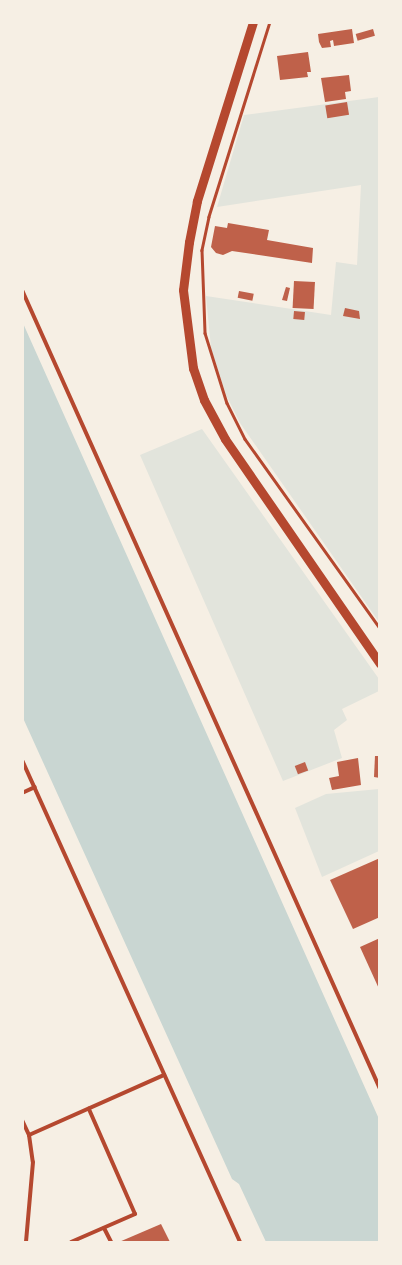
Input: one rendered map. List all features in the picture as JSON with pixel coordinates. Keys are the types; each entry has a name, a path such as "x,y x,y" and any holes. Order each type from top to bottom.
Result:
{"street":[{"path":"253,22 197,201 191,234 183,290 193,368 204,400 225,439 380,664"}],"lane":[{"path":"22,290 380,1090"},
{"path":"22,760 240,1242"},
{"path":"22,793 35,787"},
{"path":"29,1135 164,1075"},
{"path":"71,1242 135,1214 89,1109"},
{"path":"22,1120 29,1135 33,1162 26,1242"},
{"path":"104,1228 111,1242"}],"path":[{"path":"270,22 206,234 202,279 205,333 227,403 245,439 380,628"}],"shaded area":[{"path":"379,97 379,622 240,423 226,395 211,348 206,296 331,315 336,262 357,265 361,185 217,207 244,115"},
{"path":"22,321 379,1119 379,1242 266,1242 239,1184 232,1179 23,718"},
{"path":"202,429 379,679 379,691 342,709 347,720 334,730 342,758 283,781 140,455"},
{"path":"379,789 379,851 322,877 295,808 326,794"}],"building":[{"path":"352,29 354,43 334,46 333,40 330,41 331,47 322,48 318,34"},
{"path":"373,29 375,36 358,41 356,34"},
{"path":"308,52 311,72 307,72 308,77 280,80 277,56"},
{"path":"349,75 351,91 345,92 346,99 325,102 321,78"},
{"path":"347,102 349,115 327,118 325,105"},
{"path":"228,223 269,230 267,240 313,248 312,263 232,251 223,255 216,253 211,247 215,226 227,228"},
{"path":"294,281 315,282 314,309 293,308"},
{"path":"286,287 290,288 287,301 282,300"},
{"path":"239,291 254,294 252,301 238,298"},
{"path":"345,308 359,311 360,319 343,316"},
{"path":"294,311 305,312 304,320 293,319"},
{"path":"375,756 380,756 380,778 374,777"},
{"path":"358,758 361,785 332,790 329,778 339,776 337,762"},
{"path":"305,762 308,770 298,774 295,766"},
{"path":"380,858 380,917 353,929 330,880"},
{"path":"380,938 380,991 360,947"},
{"path":"161,1224 170,1242 119,1242"}]}
